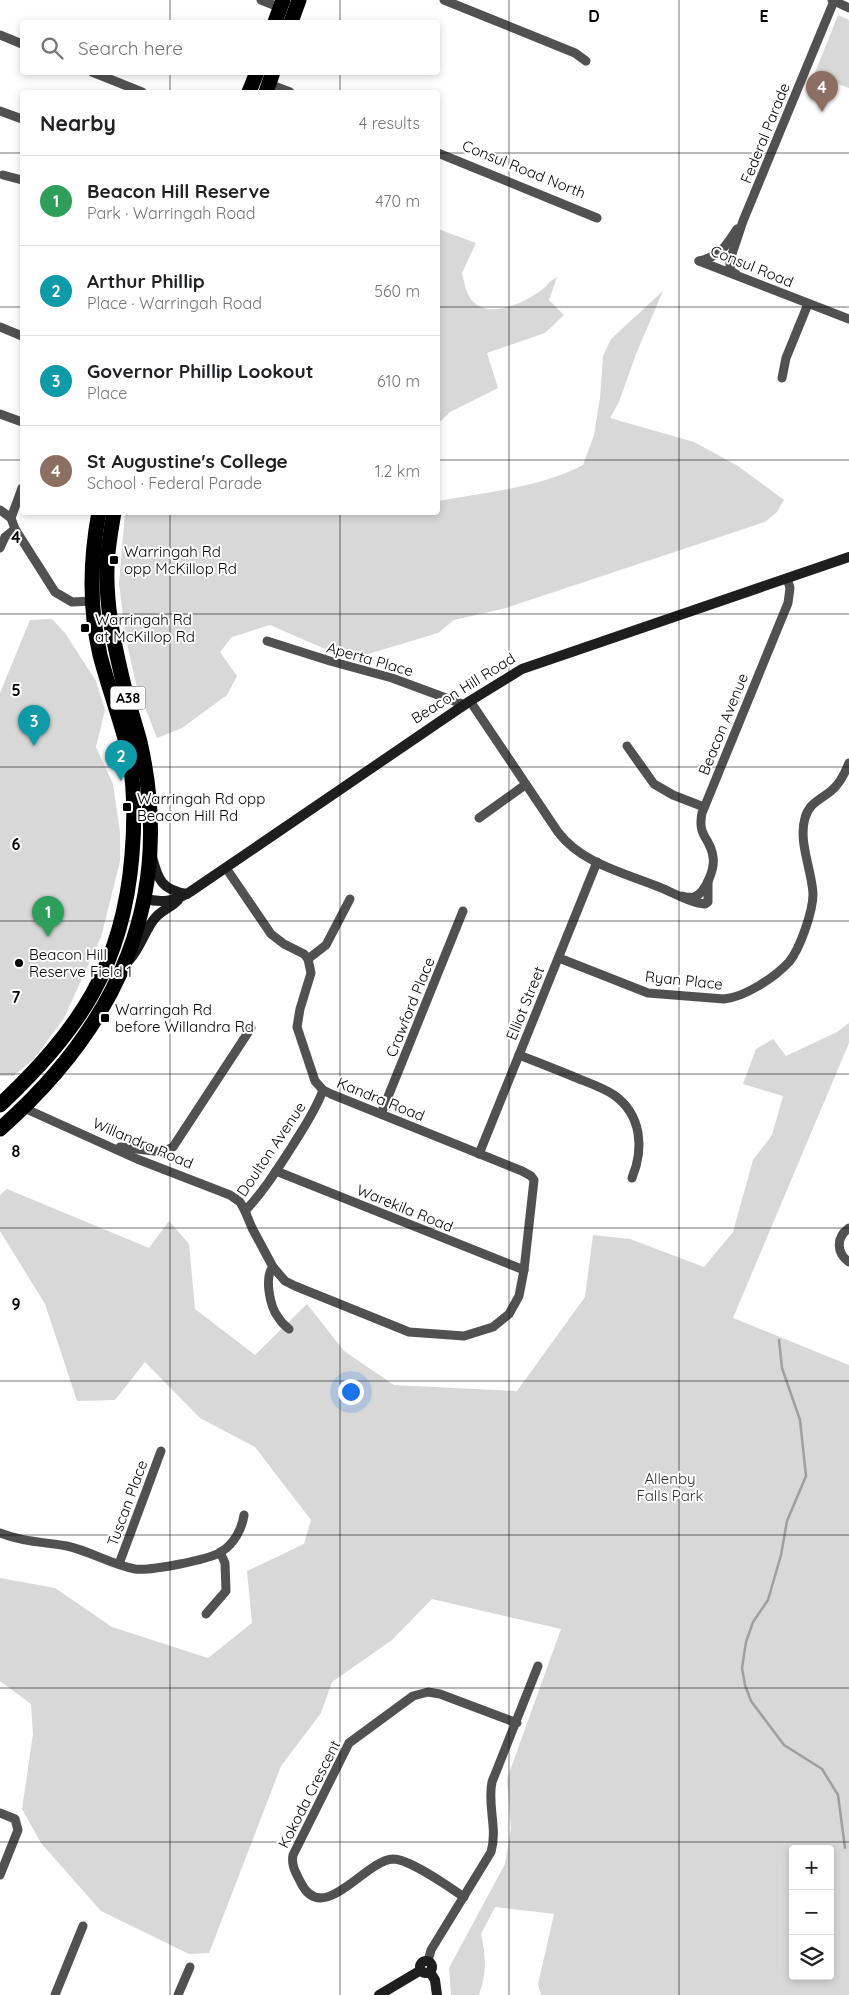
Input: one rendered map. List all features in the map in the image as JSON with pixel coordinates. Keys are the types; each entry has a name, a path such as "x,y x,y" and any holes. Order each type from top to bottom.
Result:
{"highway":[{"path":"277,20 290,9"},
{"path":"253,81 269,83"},
{"name":"A38","path":"0,1128 24,1108 68,1060 92,1026 108,999 123,967 136,933 145,899 151,851 151,815 146,771 100,600 92,555 99,515"},
{"name":"A38","path":"2,1100 33,1074 82,1012 98,985 113,951 128,895 134,820 132,777 120,721 100,655 100,600 114,515"},
{"path":"128,895 145,899"}],"main road":[{"name":"Beacon Hill Road","path":"123,967 142,943 155,918 183,896 468,703 522,669 849,557"},
{"path":"151,851 162,883 170,890 183,896"},
{"path":"145,899 163,902 183,896"},
{"path":"2,1100 24,1108"},
{"path":"379,1995 426,1971 432,1966 428,1961"},
{"path":"426,1971 435,1980 436,1995"}],"street":[{"path":"261,0 290,9"},
{"path":"444,0 574,53 586,61"},
{"path":"833,0 849,8"},
{"name":"Federal Parade","path":"736,274 732,272 729,264 743,222 833,0"},
{"path":"0,35 20,43"},
{"path":"100,75 137,90"},
{"path":"269,83 285,90"},
{"path":"0,111 20,119"},
{"name":"Consul Road North","path":"440,154 597,218"},
{"path":"3,175 20,179"},
{"name":"Consul Road","path":"743,222 721,252 712,258 699,261 849,320"},
{"path":"782,378 786,358 808,304"},
{"path":"0,327 20,335"},
{"path":"0,414 20,421"},
{"path":"11,518 20,493"},
{"path":"0,510 11,518 15,529 55,592 72,602 100,600"},
{"path":"0,548 5,537 15,529"},
{"name":"Beacon Avenue","path":"468,703 564,840 578,852 597,862 682,896 690,898 696,896 708,880 714,861 711,848 701,829 704,807 788,603 790,588 787,578"},
{"name":"Aperta Place","path":"267,641 468,703"},
{"path":"627,746 654,784 668,793 704,807"},
{"name":"Ryan Place","path":"559,958 640,990 657,994 724,999 734,998 752,990 789,962 799,944 812,902 812,885 803,830 805,818 814,802 836,786 849,762"},
{"path":"479,818 526,784"},
{"name":"Elliot Street","path":"479,1154 597,862"},
{"path":"226,868 271,934 284,944 304,954 308,959 326,945 350,899"},
{"name":"Crawford Place","path":"381,1114 463,910"},
{"name":"Kandra Road","path":"308,959 311,973 300,1009 297,1027 312,1075 323,1090 531,1176"},
{"path":"115,1148 162,1152 168,1151 173,1147 251,1028"},
{"path":"519,1055 603,1089 623,1103 634,1120 639,1140 638,1160 632,1178"},
{"name":"Doulton Avenue","path":"323,1090 314,1110 276,1171 260,1196 246,1211 252,1228 273,1267 285,1281 313,1295 409,1332 444,1336 474,1334 493,1327 509,1314 519,1296 534,1186 531,1176"},
{"name":"Willandra Road","path":"24,1108 137,1159 230,1195 240,1202 246,1211"},
{"name":"Warekila Road","path":"276,1171 524,1270"},
{"path":"849,1228 841,1236 839,1246 842,1255 849,1262"},
{"path":"273,1267 270,1271 269,1280 272,1307 276,1316 289,1329"},
{"name":"Tuscan Place","path":"120,1564 161,1451"},
{"path":"0,1533 16,1540 79,1550 134,1568 154,1568 220,1552 235,1538 240,1530 244,1515"},
{"path":"206,1614 226,1591 225,1562 220,1552"},
{"path":"428,1961 431,1950 491,1852 494,1836 490,1790 538,1666"},
{"name":"Kokoda Crescent","path":"464,1897 405,1862 392,1859 378,1865 329,1897 318,1899 309,1895 303,1887 292,1866 293,1855 349,1743 413,1696 428,1692 440,1694 517,1723"},
{"path":"0,1813 15,1819 18,1830 0,1875"},
{"path":"55,1995 83,1926"},
{"path":"178,1995 190,1967"}],"green space":[{"path":"838,15 849,20 849,88 814,75"},
{"path":"440,230 476,243 462,273 468,294 476,304 484,308 493,309 513,305 539,292 557,277 549,300 564,315 545,333 487,353 498,388 450,412 440,422"},
{"path":"663,291 636,354 619,402 610,418 694,442 738,466 784,500 777,512 765,522 506,608 454,620 438,633 368,654 332,652 270,625 232,637 220,652 237,676 227,695 182,728 157,738 136,684 125,635 119,583 125,515 440,515 440,501 512,488 566,473 583,465 594,435 600,398 603,356 611,339"},
{"path":"52,619 65,633 96,681 105,710 96,747 113,784 120,832 120,861 101,937 64,1018 33,1060 13,1076 0,1076 0,693 30,620"},
{"name":"Allenby Falls Park","path":"849,1023 849,1043 733,1318 849,1365 849,1995 541,1995 538,1984 554,1914 495,1907 481,1934 485,1965 479,1995 451,1995 449,1968 505,1864 511,1829 507,1779 561,1629 432,1599 392,1640 332,1682 321,1713 281,1766 209,1953 189,1954 101,1911 41,1843 22,1809 33,1734 31,1704 0,1681 0,1578 55,1588 112,1627 208,1658 252,1623 247,1571 304,1544 311,1520 255,1447 200,1418 145,1362 115,1400 77,1401 45,1304 0,1231 0,1195 7,1189 149,1248 169,1221 189,1244 195,1309 255,1355 307,1304 344,1351 394,1385 517,1391 585,1297 593,1235 630,1239 704,1267 733,1232 753,1160 772,1135 783,1096 743,1084 756,1049 773,1039 786,1056 837,1032"}],"waterway":[{"path":"779,1340 782,1368 800,1420 806,1476 787,1521 781,1555 768,1600 753,1622 746,1642 742,1668 745,1685 751,1701 784,1745 822,1769 838,1795 845,1848"}],"place":[{"name":"St Augustine's College","path":"822,112"},
{"name":"Warringah Rd opp McKillop Rd","path":"114,560"},
{"name":"Warringah Rd at McKillop Rd","path":"85,628"},
{"name":"Governor Phillip Lookout","path":"34,746"},
{"name":"Arthur Phillip","path":"121,781"},
{"name":"Warringah Rd opp Beacon Hill Rd","path":"127,807"},
{"name":"Beacon Hill Reserve","path":"48,937"},
{"name":"Beacon Hill Reserve Field 1","path":"19,963"},
{"name":"Warringah Rd before Willandra Rd","path":"105,1018"}]}
